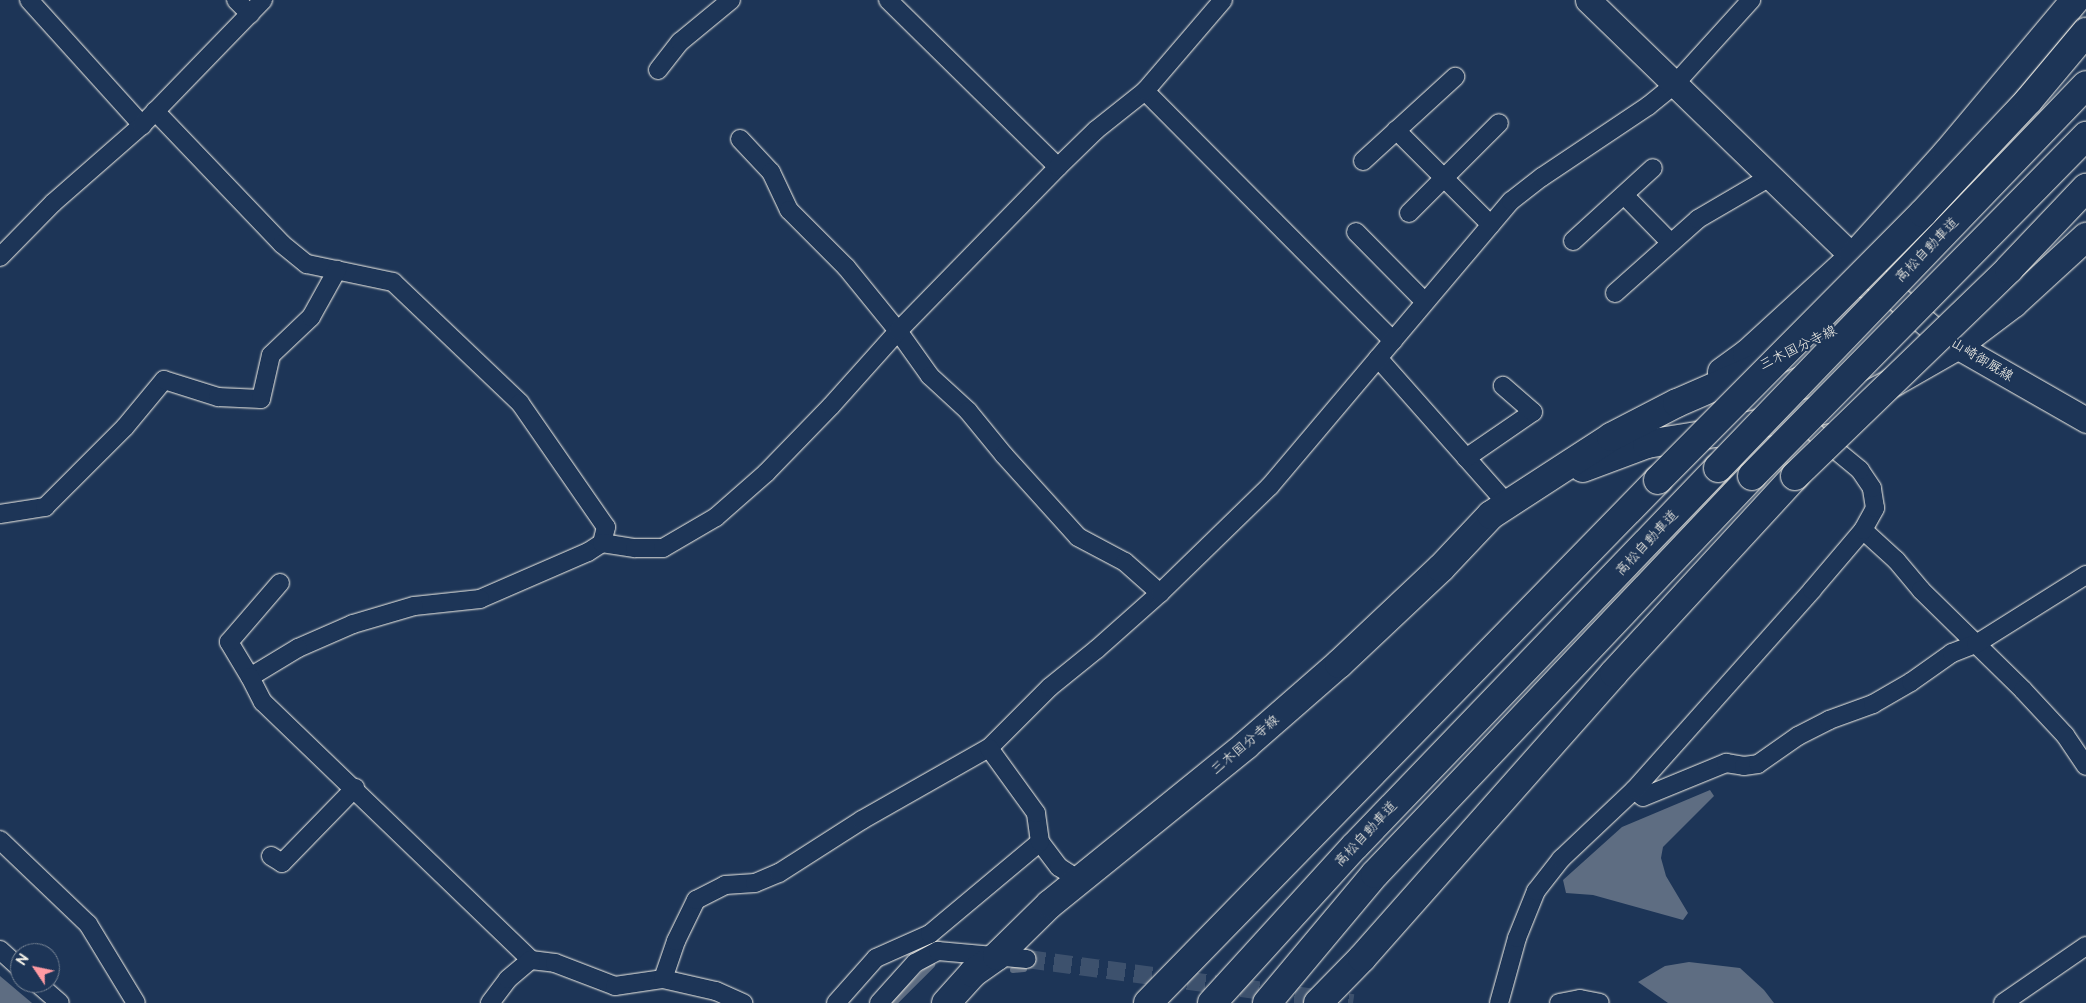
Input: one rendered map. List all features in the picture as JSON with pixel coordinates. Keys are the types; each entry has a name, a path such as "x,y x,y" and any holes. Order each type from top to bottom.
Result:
{"main road":[{"path":"1677,403 1747,354 1853,257 1946,154 2070,2"},
{"path":"1148,1003 1658,480 1923,213 2029,100 2086,32"},
{"name":"三木国分寺線","path":"946,1003 973,974 997,956 1050,904 1246,745 1340,664 1441,568 1491,515 1611,437 1677,403 1801,349 1844,325 1885,288 2086,58"},
{"name":"高松自動車道","path":"1212,1003 1354,846 2086,86"},
{"path":"1267,1003 1375,874 1752,476 2086,136"},
{"path":"1318,1003 1362,958 1614,673 1795,476 2009,269 2086,188"},
{"name":"三木国分寺線","path":"1541,484 1647,444 1715,433 1851,404 1957,346 2014,303 2086,237"}],"street":[{"path":"29,0 142,125"},
{"path":"236,0 250,14"},
{"path":"0,257 53,203 142,125 263,0"},
{"path":"658,70 680,42 731,0"},
{"path":"888,0 1058,167"},
{"path":"250,677 298,648 353,624 414,606 480,599 588,552 602,544 635,548 663,548 716,517 766,473 831,406 898,331 1058,167 1096,130 1145,91 1223,0"},
{"name":"山崎御厩線","path":"1588,0 1885,288 1934,330 1957,346 2086,420"},
{"path":"663,979 676,941 696,900 725,885 755,883 779,873 862,820 989,748 1050,687 1098,649 1160,593 1270,486 1511,201 1542,177 1648,106 1674,85 1751,0"},
{"path":"1363,161 1455,77"},
{"path":"1145,91 1392,341"},
{"path":"155,111 282,244 307,264 393,282 520,403 606,527 602,544"},
{"path":"1409,213 1499,123"},
{"path":"1396,130 1491,225"},
{"path":"740,139 771,172 789,210 846,267 898,331 930,376 968,411 1004,455 1078,537 1125,562 1160,593"},
{"path":"1573,241 1653,168"},
{"path":"1615,293 1698,219 1770,177"},
{"path":"1624,195 1671,243"},
{"path":"1356,232 1425,302"},
{"path":"0,514 44,507 125,427 164,380 218,397 261,399 271,355 311,317 337,270"},
{"path":"1378,358 1508,505"},
{"path":"1466,458 1533,412 1503,386"},
{"path":"1500,1003 1517,938 1536,891 1561,859 1634,790 1863,530 1875,508 1872,488 1860,470 1794,416"},
{"path":"1863,530 1896,560 1921,590 2065,735 2086,766"},
{"path":"1634,790 1643,797 1726,763 1744,766 1758,764 1798,736 1830,720 1873,704 1911,682 1952,653 1976,644 2086,575"},
{"path":"280,583 229,642 263,702 355,788 531,960 555,962 615,986 663,979 716,991 743,1003"},
{"path":"989,748 1036,813 1040,842 1060,867 1078,880"},
{"path":"271,856 282,863 355,788"},
{"path":"0,840 88,924 136,1003"},
{"path":"836,1003 876,958 930,934 1040,842"},
{"path":"2003,1003 2086,946"},
{"path":"0,950 10,959"},
{"path":"879,1003 915,963 938,951 1027,959"},
{"path":"490,1003 508,979 531,960"},
{"path":"48,993 60,1003"},
{"path":"1559,1003 1580,999 1600,1003"}],"water":[{"path":"1710,790 1714,796 1663,847 1661,858 1666,876 1688,913 1683,920 1593,895 1566,893 1563,880 1622,827"},
{"path":"1689,962 1740,968 1764,990 1774,1003 1668,1003 1638,982 1665,966"},
{"path":"0,976 10,984 10,993 20,993 32,1003 0,1003"}],"waterway":[{"path":"894,1003 932,965"},
{"path":"1013,970 1024,969"}],"tunnel":[{"path":"1027,959 1353,1003"}]}
